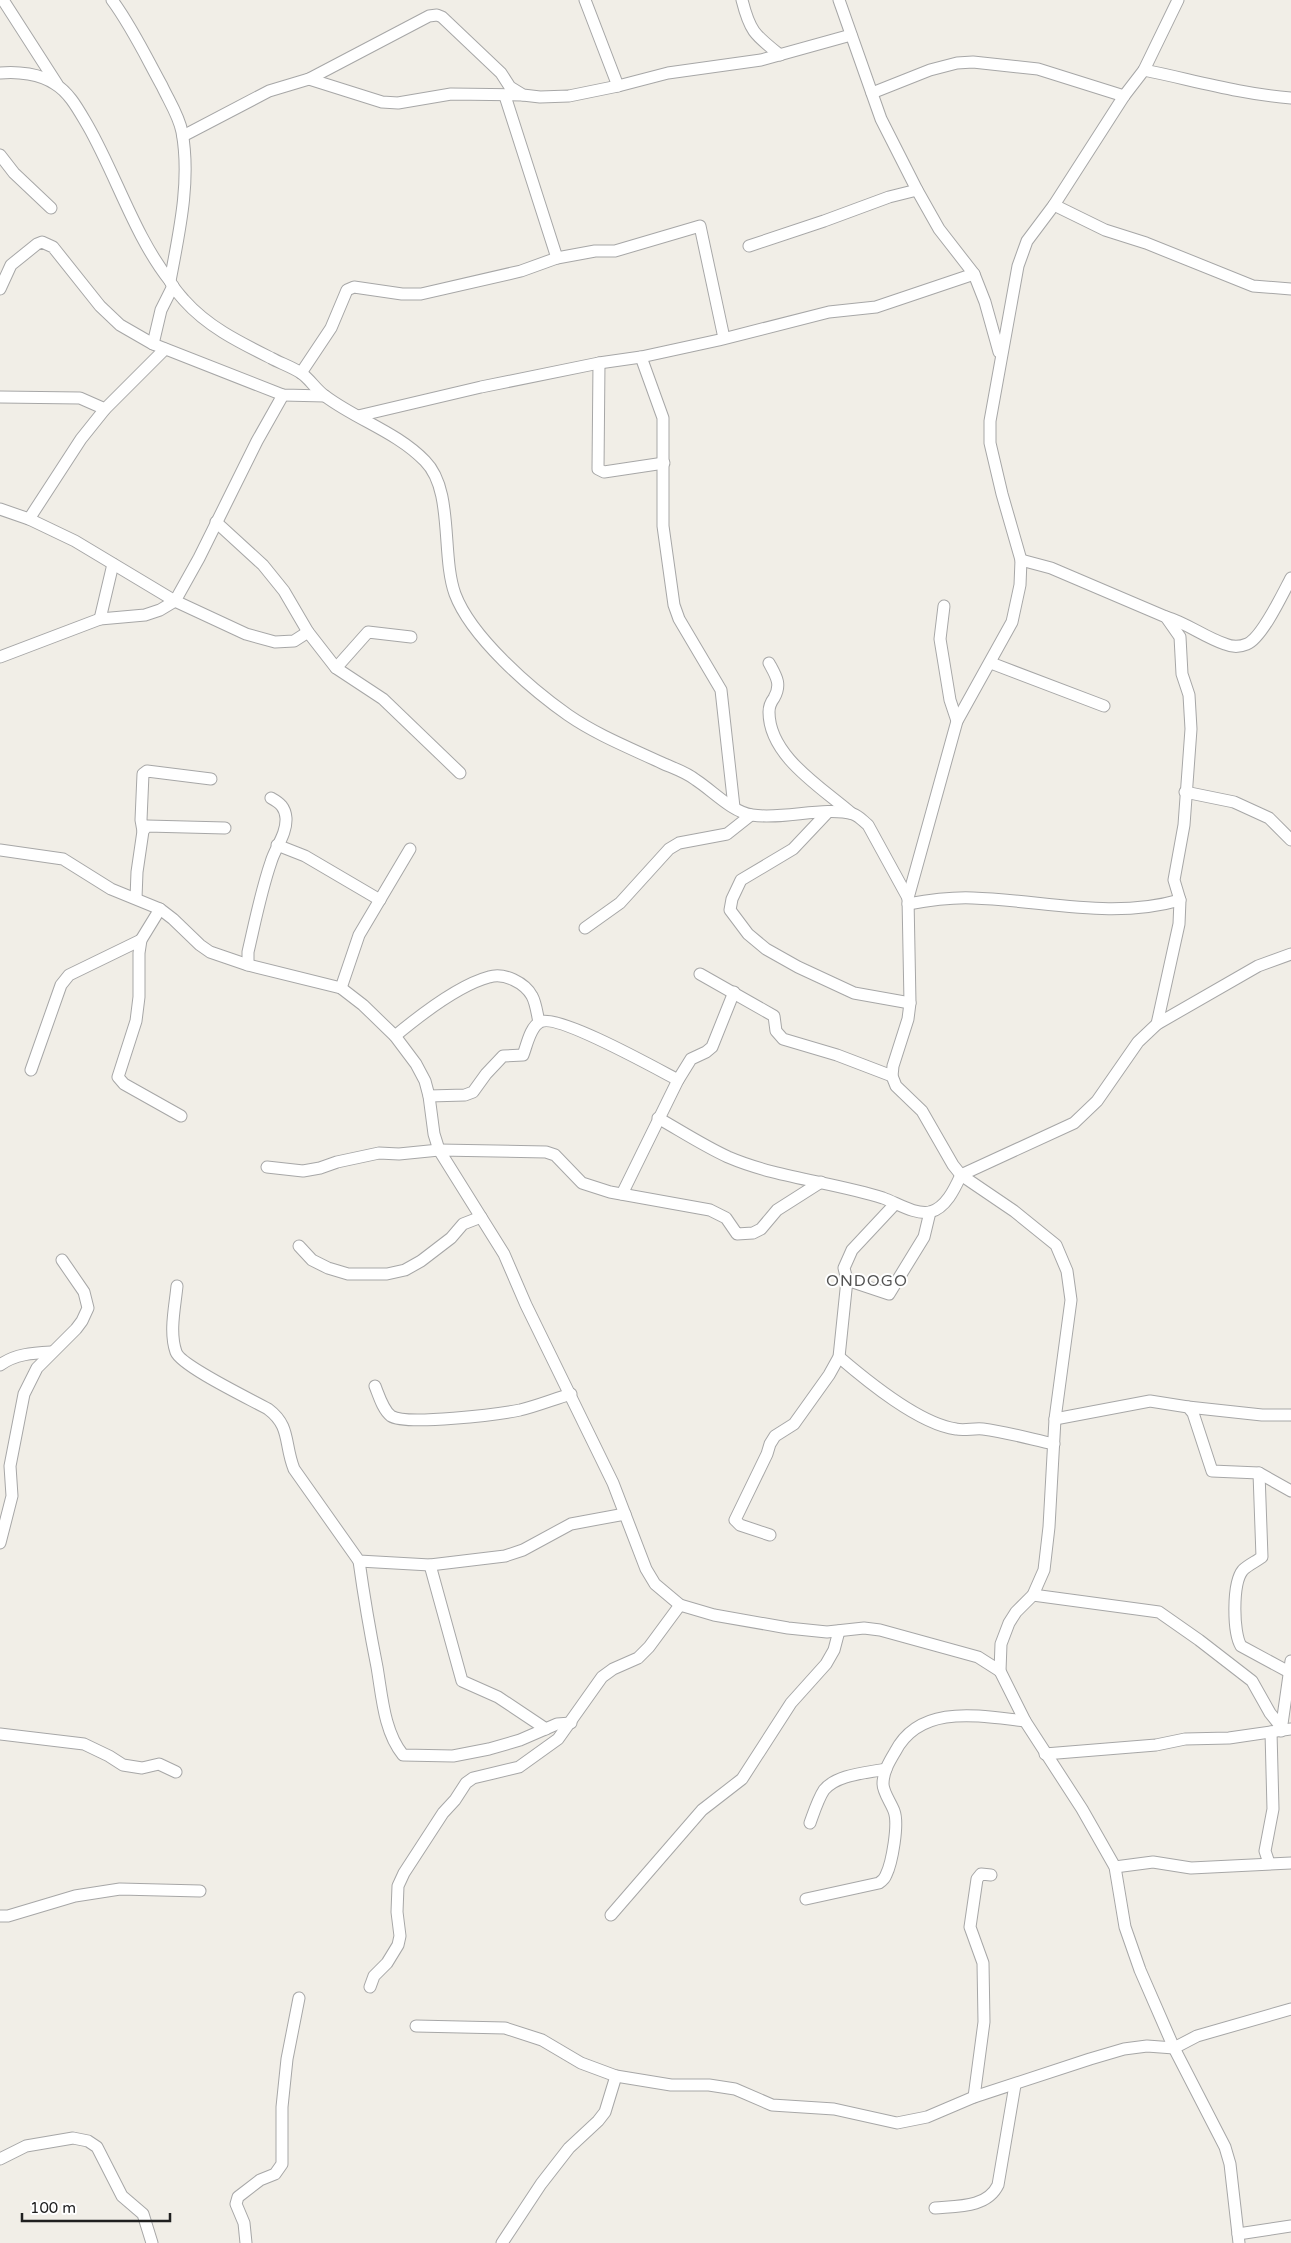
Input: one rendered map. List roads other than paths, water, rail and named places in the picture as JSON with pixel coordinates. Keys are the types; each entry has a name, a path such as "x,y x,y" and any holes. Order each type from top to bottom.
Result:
{"street":[{"path":"3,0 56,84 73,101 110,166 147,245 172,284 191,308 232,339 301,373 325,396 408,446 427,462 437,477 442,491 450,573 455,594 466,616 482,638 533,687 569,715 605,736 693,778 734,807 751,815 784,816 851,813"},
{"path":"112,0 126,20 174,109 183,136 183,207 172,284 161,310 153,344"},
{"path":"585,0 618,86"},
{"path":"742,0 748,23 759,38 780,55"},
{"path":"839,0 881,119 939,229 974,274 985,302 1000,356"},
{"path":"1178,0 1144,70 1124,96 1054,205 1027,242 1018,266 1000,356 990,421 990,443 1021,560 1020,585 1012,622 958,721 908,901 910,1003 892,1076 896,1086 922,1111 953,1165 961,1175 1014,1211 1056,1245 1067,1270 1071,1300 1055,1419 1049,1527 1044,1570 1033,1595 1016,1612 1005,1633 1001,1644 1000,1671 1025,1721 1082,1809 1115,1866 1126,1927 1140,1970 1174,2048 1225,2147 1230,2164 1238,2238 1291,2226"},
{"path":"183,136 269,91 308,80 394,33 430,16 437,15 501,72 510,87 523,95"},
{"path":"308,80 382,102 398,103 451,94 569,96 668,73 761,60 850,35"},
{"path":"872,93 930,70 957,62 973,62 1038,69 1124,96"},
{"path":"1144,70 1218,88 1261,96 1291,98"},
{"path":"0,73 9,72 42,77 56,84"},
{"path":"505,96 557,258"},
{"path":"0,155 14,173 51,208"},
{"path":"749,246 824,221 889,196 917,190"},
{"path":"1054,205 1105,230 1155,246 1253,286 1291,289"},
{"path":"301,373 331,328 347,290 354,287 402,294 421,294 521,271 557,258 596,251 615,251 700,226 724,338"},
{"path":"0,289 11,265 37,244 42,242 48,243 100,306 120,325 153,344 283,395 325,396"},
{"path":"358,416 481,387 599,363 642,357 829,312 876,306 974,274"},
{"path":"29,519 81,439 104,409 166,349"},
{"path":"642,357 663,418 663,526 674,605 679,620 721,690 734,807"},
{"path":"599,363 598,469 604,472 664,463"},
{"path":"0,657 100,619 145,615 160,610 175,601 199,558 257,441 283,395"},
{"path":"0,397 80,398 104,409"},
{"path":"0,509 29,519 75,541 175,601 246,634 275,642 294,641 308,632"},
{"path":"216,522 263,565 284,591 308,632 336,668 383,699 460,773"},
{"path":"1021,560 1051,568 1176,620 1225,644 1238,647 1249,644 1265,625 1291,578"},
{"path":"100,619 112,564"},
{"path":"944,606 940,638 950,700 958,721"},
{"path":"1157,1024 1174,953 1178,924 1180,900 1174,880 1184,825 1191,729 1189,695 1182,674 1180,637 1166,617"},
{"path":"336,668 368,632 411,637"},
{"path":"769,663 778,681 779,690 768,710 774,736 788,759 851,813 858,816 868,825 908,901"},
{"path":"991,663 1104,706"},
{"path":"136,898 137,872 143,831 141,820 143,774 147,771 211,779"},
{"path":"1185,792 1234,802 1268,818 1291,840"},
{"path":"248,965 248,952 270,862 285,830 285,810 281,804 271,798"},
{"path":"827,813 793,849 741,880 732,899 730,910 748,934 766,949 798,967 854,993 910,1003"},
{"path":"585,928 620,903 669,849 679,844 727,834 751,815"},
{"path":"143,831 147,826 225,828"},
{"path":"277,845 305,856 380,900"},
{"path":"341,988 359,935 410,849"},
{"path":"0,850 63,859 111,889 160,909 210,952 248,965 341,988 363,1005 395,1036 416,1064 425,1082 429,1096 434,1134 439,1150 504,1254 526,1305 613,1483 646,1569 656,1584 680,1605 714,1615 788,1628 827,1632 864,1628 880,1630 978,1657 1000,1671"},
{"path":"908,901 972,897 1100,910 1128,910 1161,906 1180,900"},
{"path":"160,909 141,940 139,953 139,998 136,1021 118,1077 124,1084 181,1116"},
{"path":"31,1070 61,985 69,976 141,940"},
{"path":"658,1118 729,1157 765,1169 884,1199 922,1212 930,1212 937,1209 952,1193 961,1175 1074,1123 1097,1101 1138,1042 1157,1024 1258,966 1290,955"},
{"path":"700,974 774,1016 776,1031 783,1038 837,1055 892,1076"},
{"path":"395,1036 421,1015 456,992 490,976 503,976 517,981 526,988 532,997 539,1022"},
{"path":"622,1194 678,1080 691,1059 712,1047 734,992"},
{"path":"429,1096 465,1095 474,1092 486,1074 504,1056 522,1055 533,1028 539,1022 546,1020 556,1021 580,1030 678,1080"},
{"path":"267,1167 302,1171 379,1153 399,1154 439,1150 546,1152 555,1155 582,1183 622,1194 710,1210 726,1218 737,1234 744,1235 761,1228 777,1210 821,1182"},
{"path":"770,1535 740,1525 735,1520 775,1436 794,1424 829,1375 839,1357 847,1280 844,1268 852,1250 895,1204"},
{"path":"847,1280 889,1294 924,1237 930,1212"},
{"path":"299,1246 312,1260 328,1268 348,1274 387,1274 405,1270 422,1260 451,1238 463,1224 481,1217"},
{"path":"0,1543 12,1496 10,1466 24,1394 36,1368 76,1329 88,1308 87,1297 62,1260"},
{"path":"176,1286 173,1334 176,1354 192,1367 279,1417 286,1430 288,1453 294,1469 359,1561 386,1720 395,1745 403,1755 453,1756 471,1753 520,1740 557,1724 571,1723"},
{"path":"0,1365 9,1358 31,1353 51,1352"},
{"path":"839,1357 864,1378 914,1412 934,1423 956,1429 982,1429 1054,1444"},
{"path":"376,1386 386,1411 400,1420 425,1420 519,1410 571,1394"},
{"path":"1055,1419 1150,1401 1262,1415 1291,1414"},
{"path":"1188,1407 1193,1413 1212,1471 1259,1473 1291,1491"},
{"path":"1259,1473 1262,1557 1242,1571 1237,1588 1235,1629 1241,1646 1290,1667 1273,1809 1265,1851 1269,1863"},
{"path":"359,1561 430,1565 505,1556 523,1550 571,1524 625,1514"},
{"path":"430,1565 462,1681 498,1698 546,1729"},
{"path":"1033,1595 1160,1612 1252,1681 1281,1730"},
{"path":"370,1987 374,1976 387,1963 398,1945 400,1936 397,1912 398,1886 443,1813 455,1800 466,1783 473,1778 519,1767 558,1739 602,1677 638,1658 680,1605"},
{"path":"611,1915 702,1810 742,1779 791,1703 826,1664 834,1650 839,1631"},
{"path":"806,1899 871,1886 879,1883 886,1876 892,1858 895,1813 882,1786 886,1768 900,1742 919,1726 940,1717 967,1714 1025,1721"},
{"path":"1045,1754 1156,1745 1185,1739 1229,1738 1281,1730"},
{"path":"0,1734 84,1744 123,1765 142,1768 159,1764 176,1772"},
{"path":"810,1823 823,1791 830,1784 841,1778 886,1768"},
{"path":"1115,1866 1153,1862 1191,1868 1291,1863"},
{"path":"974,2097 984,2022 983,1962 970,1927 977,1879 981,1874 991,1875"},
{"path":"0,1916 8,1916 75,1896 120,1889 200,1891"},
{"path":"246,2243 244,2223 236,2204 238,2197 260,2180 275,2174 282,2164 282,2107 286,2069 299,1998"},
{"path":"416,2026 505,2028 542,2040 581,2063 616,2076 671,2085 709,2085 735,2089 772,2105 834,2109 897,2124 927,2117 974,2097 1124,2049 1147,2046 1174,2048 1198,2036 1291,2009"},
{"path":"502,2243 541,2184 569,2148 605,2112 616,2076"},
{"path":"935,2208 986,2200 994,2194 998,2185 1015,2085"},
{"path":"0,2159 26,2146 73,2138 88,2141 97,2147 122,2196 143,2214 152,2243"}],"district":[{"name":"ONDOGO","path":"867,1280"}]}
